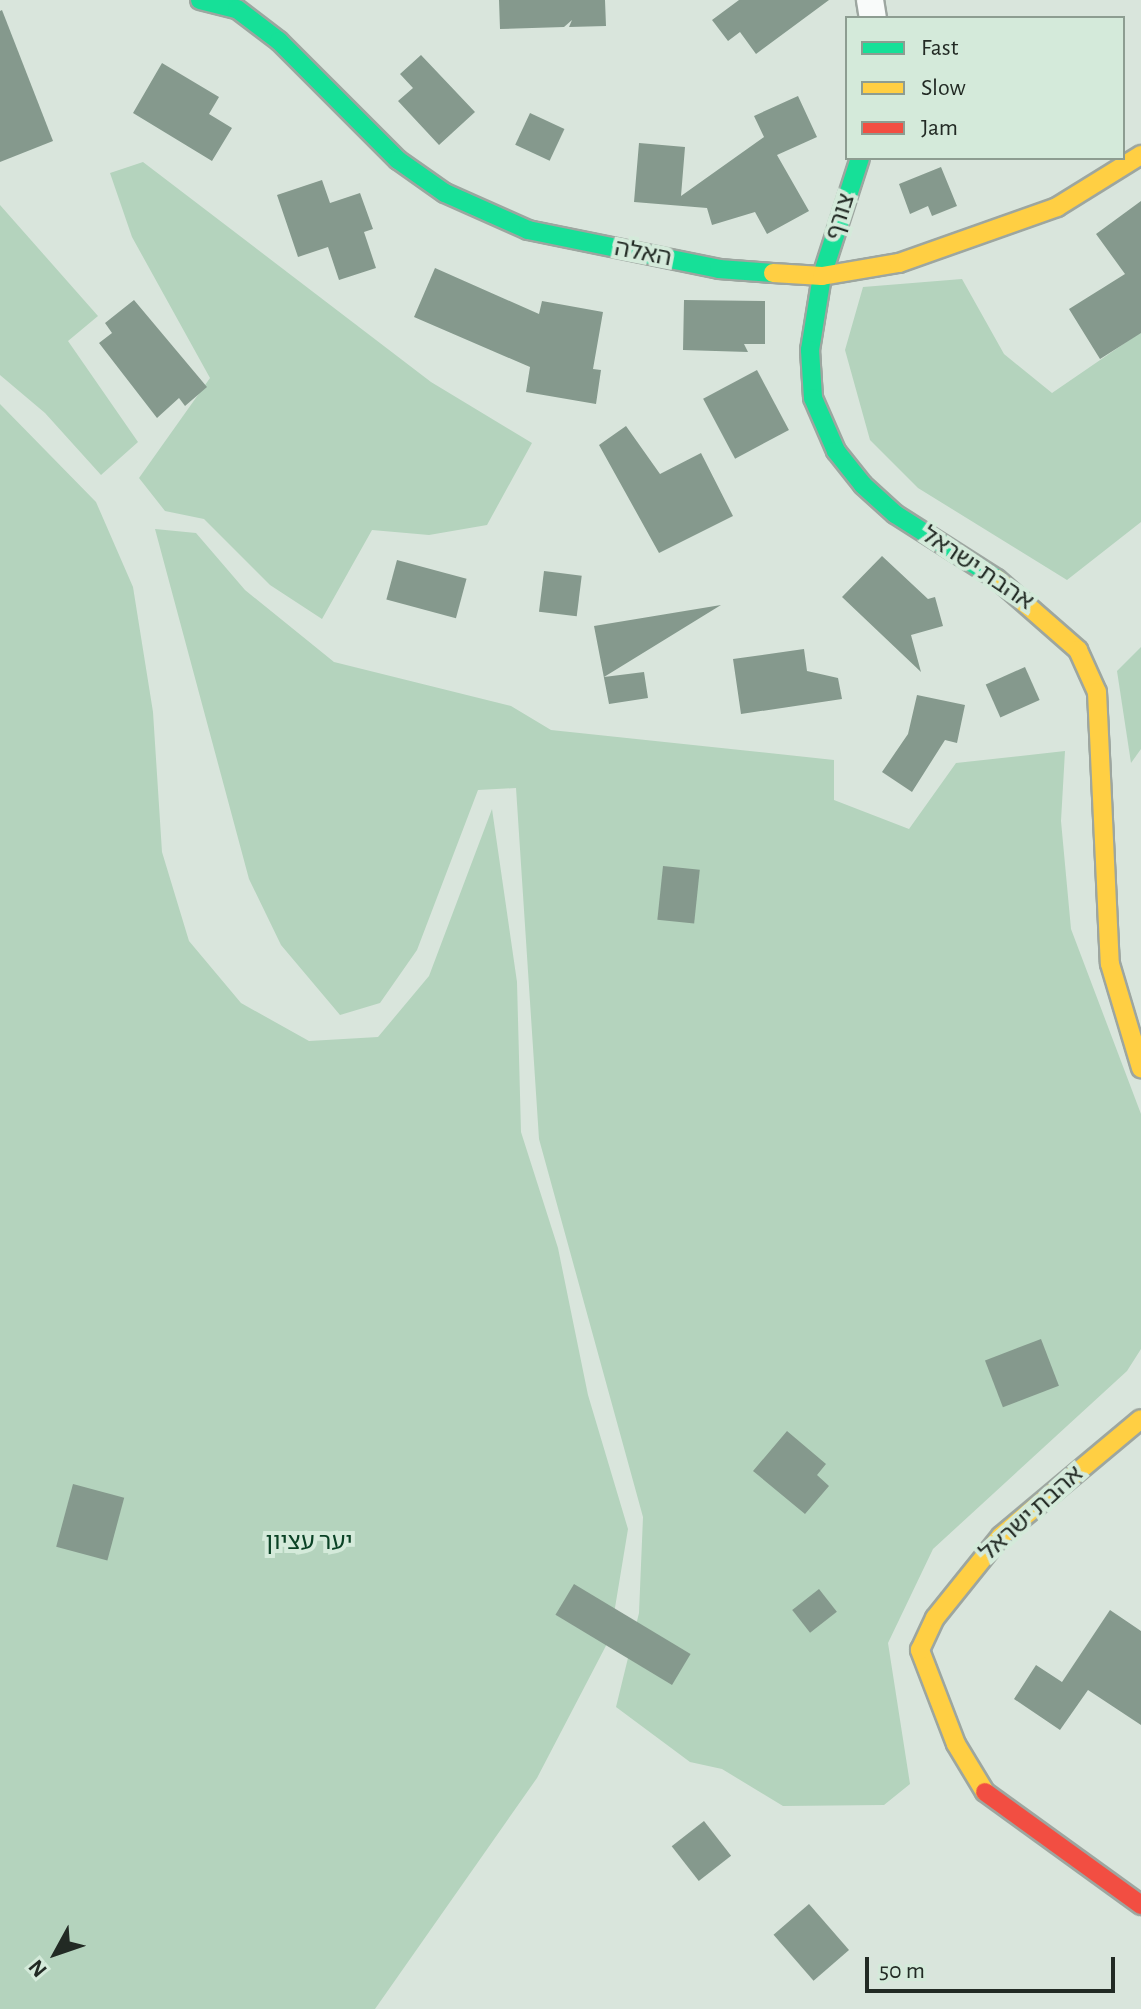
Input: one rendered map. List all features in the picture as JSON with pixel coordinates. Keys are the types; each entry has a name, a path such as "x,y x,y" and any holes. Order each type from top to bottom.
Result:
{"street":[{"name":"האלה","path":"200,0 237,9 279,41 398,160 458,199 528,230 635,254 822,276 899,263 1057,207 1141,155"},
{"name":"צורף","path":"822,276 859,160"},
{"name":"אהבת ישראל","path":"822,276 810,350 813,398 836,451 895,514 1050,619 1078,650 1097,692 1110,964 1141,1068"},
{"name":"אהבת ישראל","path":"1141,1419 1001,1536 935,1618 920,1650 956,1744 986,1793 1141,1905"}],"green space":[{"path":"143,162 431,382 532,443 487,525 429,535 372,530 322,619 270,585 204,519 165,511 139,478 210,378 132,237 110,173"},
{"path":"0,205 98,316 68,341 138,442 101,475 45,413 0,375"},
{"path":"962,279 1004,354 1052,393 1141,332 1141,522 1067,580 918,488 870,440 845,350 863,287"},
{"name":"יער עציון","path":"0,404 96,502 133,587 153,712 162,852 189,941 241,1003 309,1041 378,1037 429,976 492,809 517,982 521,1132 558,1248 588,1395 628,1529 610,1638 537,1778 375,2009 0,2009"},
{"path":"155,529 196,533 245,590 334,662 511,706 551,730 834,760 834,800 909,829 956,763 1065,751 1061,821 1071,929 1141,1114 1141,1349 1127,1371 933,1549 888,1643 910,1784 884,1805 783,1806 722,1769 690,1762 616,1707 639,1613 643,1517 539,1139 516,788 478,790 417,950 380,1003 340,1015 281,945 249,879"},
{"path":"1141,647 1141,749 1131,763 1117,671"}],"building":[{"path":"499,0 605,0 606,26 569,27 572,20 564,27 500,29"},
{"path":"739,0 829,0 756,54 740,32 728,41 712,20"},
{"path":"0,11 53,141 0,162"},
{"path":"421,55 475,112 439,145 398,101 413,88 400,74"},
{"path":"162,63 219,97 209,114 232,128 212,161 133,113"},
{"path":"798,96 817,137 777,155 809,211 767,234 755,212 712,225 707,208 634,202 639,143 685,147 681,196 764,137 754,116"},
{"path":"530,113 564,129 550,161 515,145"},
{"path":"941,167 957,206 932,216 928,206 910,214 899,184"},
{"path":"322,180 330,203 360,193 373,229 364,232 376,268 339,280 328,247 298,257 277,195"},
{"path":"1141,201 1141,333 1100,359 1069,309 1125,274 1096,234"},
{"path":"435,268 539,314 542,301 603,312 593,369 601,370 596,404 526,392 530,367 414,317"},
{"path":"134,300 207,387 185,406 179,398 157,418 99,343 112,333 105,323"},
{"path":"684,300 765,301 765,344 744,344 748,352 683,350"},
{"path":"757,370 789,430 735,459 703,399"},
{"path":"626,426 660,474 701,453 733,516 659,553 599,445"},
{"path":"882,556 928,599 935,597 943,626 911,635 921,672 842,597"},
{"path":"397,560 467,579 456,618 386,600"},
{"path":"544,571 582,576 577,616 539,612"},
{"path":"721,605 604,677 644,672 648,698 609,704 594,626"},
{"path":"804,649 807,671 838,678 842,699 741,714 733,659"},
{"path":"1025,667 1040,700 1000,717 986,684"},
{"path":"917,695 965,705 957,743 945,740 912,792 882,772 908,734"},
{"path":"663,866 700,870 694,924 657,920"},
{"path":"1041,1339 1059,1386 1003,1407 985,1361"},
{"path":"787,1431 826,1464 817,1475 829,1486 805,1514 753,1471"},
{"path":"73,1484 124,1498 107,1561 56,1547"},
{"path":"574,1584 691,1654 672,1685 555,1615"},
{"path":"819,1589 837,1612 810,1633 792,1610"},
{"path":"1110,1610 1141,1631 1141,1725 1088,1690 1060,1730 1014,1699 1036,1665 1062,1682"},
{"path":"704,1821 731,1856 699,1881 672,1846"},
{"path":"809,1904 849,1950 814,1981 774,1935"}],"traffic: fast":[{"path":"200,0 237,9 279,41 398,160 445,193 528,230 719,269 773,273"},
{"path":"859,160 822,276 810,350 813,398 836,451 863,485 895,514 997,579"}],"traffic: slow":[{"path":"773,273 822,276 899,263 1057,207 1141,155"},
{"path":"997,579 1078,650 1097,692 1110,964 1141,1068"},
{"path":"985,1792 956,1744 920,1650 935,1618 1001,1536 1141,1419"}],"traffic: jam":[{"path":"985,1792 1141,1905"}]}
